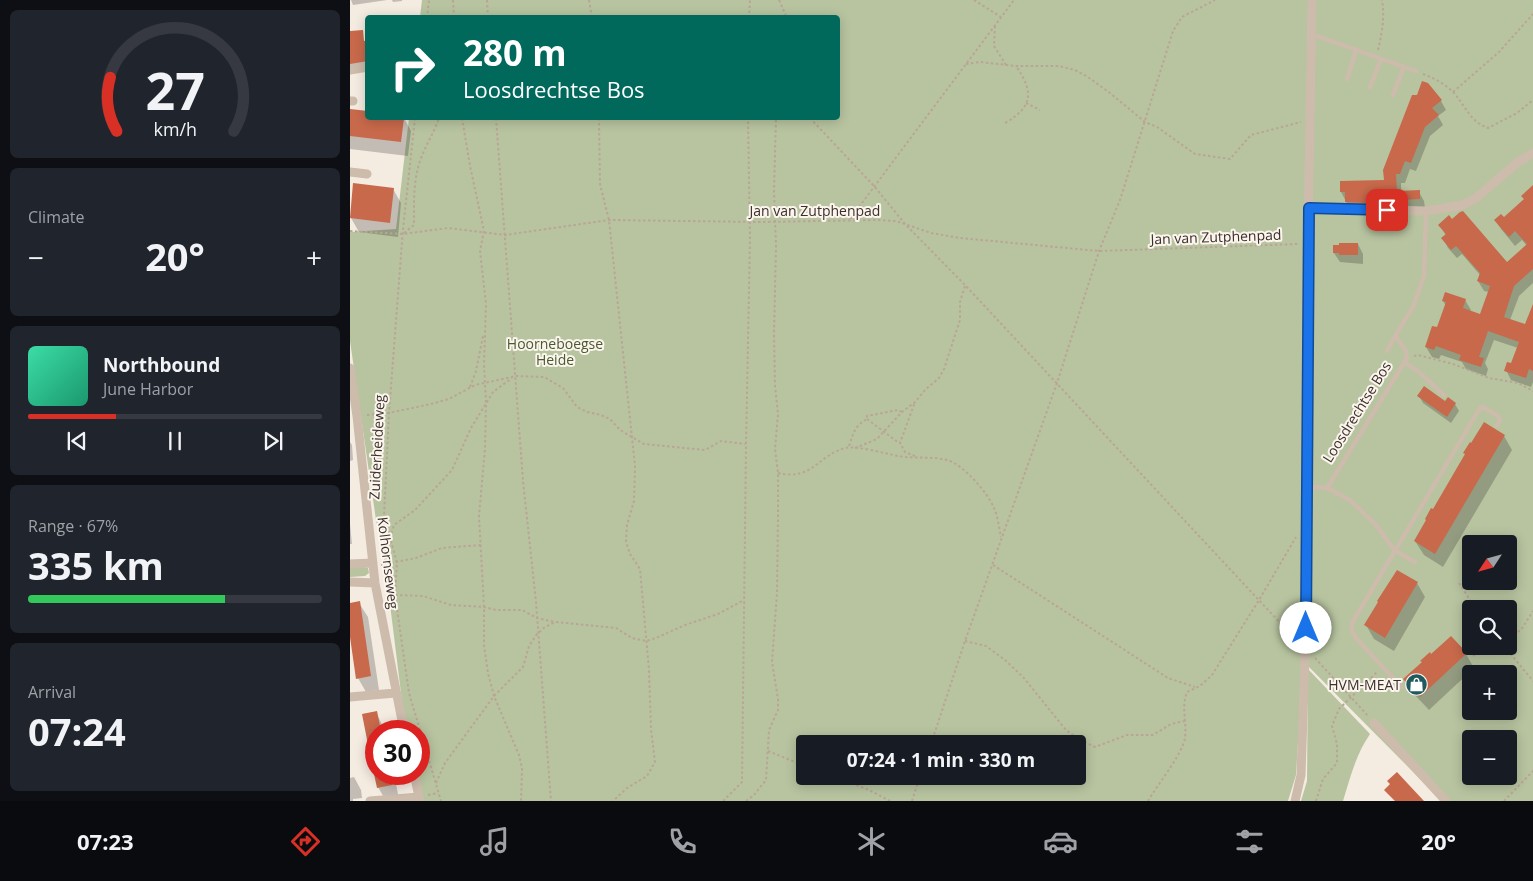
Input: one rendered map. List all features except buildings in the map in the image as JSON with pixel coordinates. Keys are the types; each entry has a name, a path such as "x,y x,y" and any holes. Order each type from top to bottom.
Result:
{"street":[{"name":"Loosdrechtse Bos","path":"1295,801 1301,776 1304,647 1312,0"},
{"path":"350,70 365,68"},
{"path":"1309,208 1426,211 1463,205 1476,198 1518,162 1533,153"},
{"path":"350,172 367,174"},
{"name":"Kolhornseweg","path":"350,368 375,582 401,720"},
{"path":"350,564 373,565"},
{"path":"350,582 375,582"},
{"path":"350,696 395,693"},
{"path":"1374,723 1446,801"},
{"path":"370,801 420,799 417,785"}],"lane":[{"path":"1311,34 1416,71"},
{"path":"1348,79 1356,50"},
{"path":"1370,87 1381,59"},
{"path":"1393,95 1404,67"},
{"path":"1387,350 1413,306 1424,276 1426,211"},
{"name":"Loosdrechtse Bos","path":"1327,488 1406,361 1406,351 1396,336"},
{"path":"1406,361 1444,395"},
{"path":"1401,687 1357,639 1352,633 1351,628 1394,550 1480,408 1483,407 1498,416 1500,420 1497,425"},
{"path":"1306,490 1316,487 1327,488 1350,500 1376,525 1394,550 1415,562"}],"path":[{"path":"427,15 429,0"},
{"path":"453,0 454,15"},
{"path":"487,0 488,15"},
{"path":"589,0 592,15"},
{"path":"749,15 750,0"},
{"path":"780,0 786,15"},
{"path":"974,0 1001,17"},
{"path":"850,220 1014,0"},
{"path":"934,735 1056,383 1099,251 1120,200 1173,31 1182,17 1215,0"},
{"path":"1373,56 1376,56 1383,28 1384,9 1382,0"},
{"path":"1453,92 1499,52 1533,14"},
{"path":"995,26 994,46 1007,65"},
{"path":"966,64 980,62 1016,66 1059,66 1075,70 1110,93 1145,122 1157,127 1195,154 1230,159 1251,135 1310,119"},
{"path":"1005,123 1016,117 1024,109 1028,97 1027,86 1016,66"},
{"path":"1416,71 1433,77 1453,92 1478,124 1488,128 1517,113 1533,100"},
{"path":"1026,104 1040,110"},
{"name":"Zuiderheideweg","path":"415,120 402,234 389,413 384,516 397,563 394,595 409,693 440,801"},
{"path":"402,234 414,225 414,185 417,170 438,120"},
{"path":"462,120 484,231 480,251 486,304 484,332 486,403 485,449 479,516 484,606 484,645 494,696 519,755 522,768 521,801"},
{"path":"496,120 523,481 537,618 551,801"},
{"path":"599,120 600,184 609,220 635,466 634,501 627,525 626,542 630,554 640,569 655,762 647,776 627,788 613,801"},
{"path":"723,801 742,782 750,238 748,221 748,120"},
{"path":"746,801 754,795 766,780 769,730 778,710 772,662 777,593 778,473 775,449 778,414 775,386 774,335 775,120"},
{"path":"812,120 874,186 904,224 965,285 1374,723"},
{"name":"Jan van Zutphenpad","path":"350,231 402,234 448,228 505,235 609,220 879,220 904,224 960,238 1099,251 1308,244"},
{"path":"855,448 877,439 938,378 944,369 960,320 960,302 965,285"},
{"path":"469,388 476,371 484,332"},
{"path":"1406,361 1418,355 1424,358 1435,359 1489,378 1518,383 1533,391"},
{"path":"390,538 394,525 415,510 452,470 471,428 493,392 515,376"},
{"path":"357,416 389,413 440,402 469,388 515,376 544,377 563,388 578,407 587,412 610,419 620,430 644,444 705,450 722,441 746,444"},
{"path":"900,443 915,402"},
{"path":"849,447 854,430 859,423 867,419 867,416 898,410 902,412"},
{"path":"867,419 900,443 905,452 917,457"},
{"path":"778,473 800,475 835,453 849,447 901,457 934,457 950,460 968,473 988,497 995,509 1002,539"},
{"path":"1148,801 1185,739 1184,700 1187,692 1205,682 1212,675 1296,537"},
{"path":"373,565 397,563 442,548 481,545"},
{"path":"993,565 1168,678 1195,687"},
{"path":"1459,583 1470,600"},
{"path":"394,595 423,596 451,605 484,606 496,610 522,610 537,618 555,622 616,628 632,638 646,640 656,638 685,625 718,614 744,600"},
{"path":"1517,632 1521,630 1533,611"},
{"path":"436,783 450,756 494,696 523,667 529,646 537,634 555,622"},
{"path":"965,641 986,646 1005,660 1023,676 1066,730 1095,747 1127,735 1153,735 1171,724 1186,721"},
{"path":"1511,655 1533,681"},
{"path":"1316,801 1323,779 1337,763 1336,744 1332,726 1339,709 1382,667"},
{"path":"767,751 796,762"},
{"path":"1504,801 1533,771"},
{"path":"856,785 890,801"},
{"path":"912,801 917,785"}],"green space":[{"name":"Hoorneboegse Heide","path":"422,0 1533,0 1533,801 1442,801 1303,661 1296,775 1288,801 424,801 420,785 430,785 430,720 406,720 402,701 385,564 376,520 350,341 350,232 396,229 409,120 840,120 840,15 420,15"},
{"path":"350,566 368,568 369,573 365,576 350,577"},
{"path":"1308,669 1370,734 1357,758 1343,801 1301,801 1307,781"}],"place":[{"name":"HVM-MEAT","path":"1417,685"}],"route":[{"path":"1306,628 1309,208 1387,210"}]}
